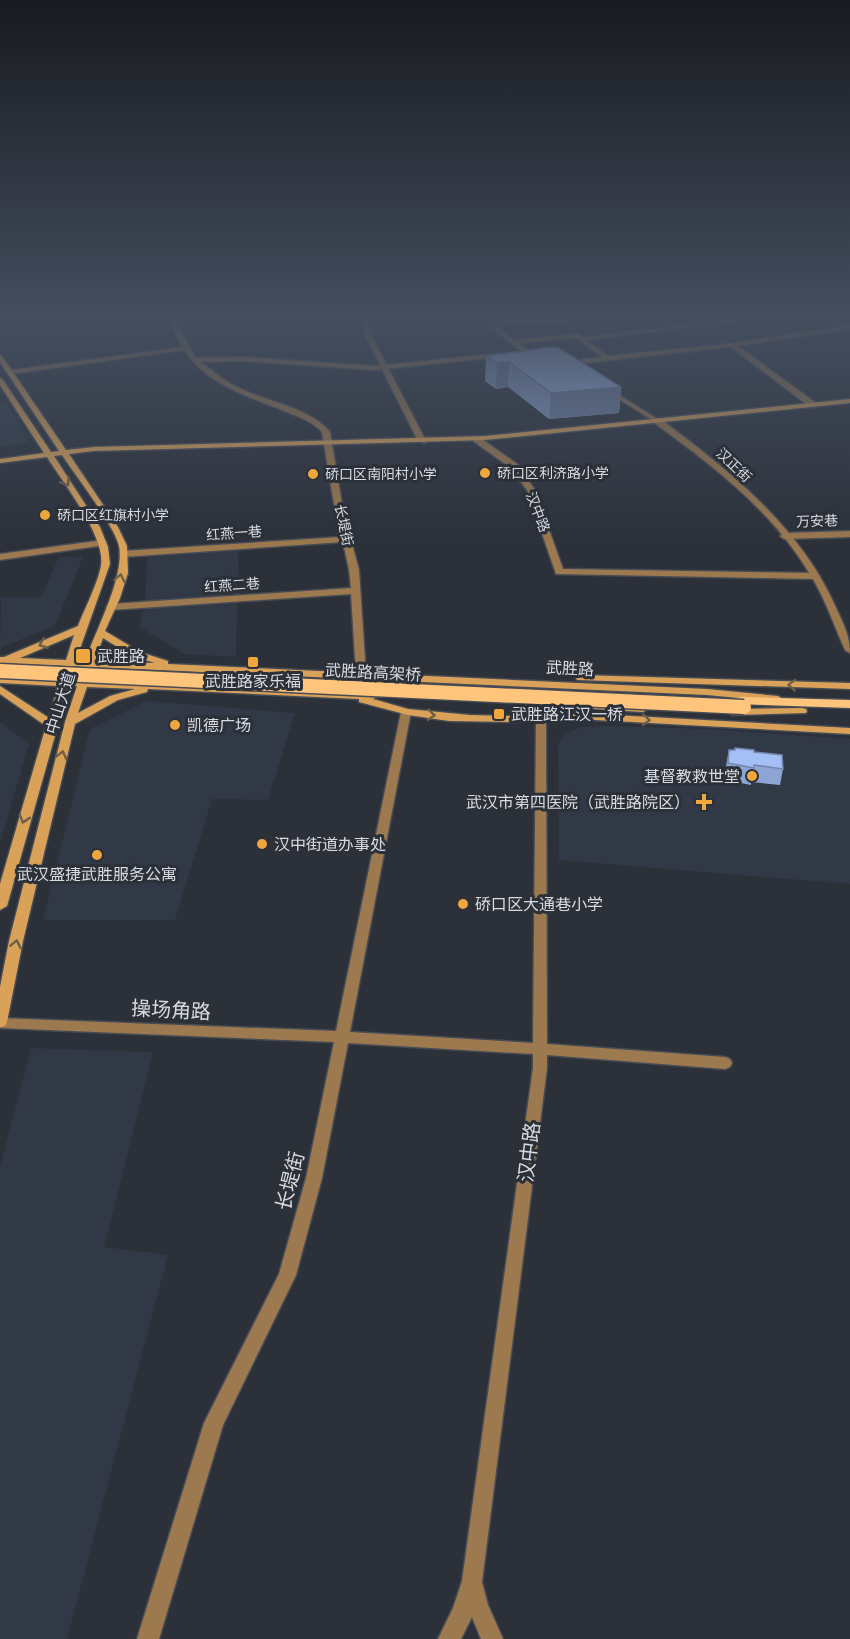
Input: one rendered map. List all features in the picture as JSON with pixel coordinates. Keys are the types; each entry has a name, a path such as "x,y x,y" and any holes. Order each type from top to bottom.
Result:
{"main road":[{"name":"中山大道","path":"0,906 64,682 106,564 103,543 96,526 9,394"},
{"name":"中山大道","path":"0,1022 16,941 70,722 100,632 123,573 123,546 114,527 25,394"},
{"path":"0,463 94,450 476,439 850,401"},
{"path":"1,664 82,628"},
{"path":"100,632 136,654 161,662 189,666"},
{"name":"武胜路","path":"1,664 189,666 707,692 850,714"},
{"name":"武胜路高架桥","path":"1,664 802,706"},
{"path":"502,681 543,677 850,686"},
{"name":"武胜路","path":"0,680 709,712 850,704"},
{"path":"70,722 114,698 144,689 167,687"},
{"path":"0,689 52,725"},
{"path":"333,694 406,712 541,720 621,708"},
{"path":"577,716 850,731"}],"street":[{"path":"248,394 304,416 320,425 330,443"},
{"path":"399,394 422,441"},
{"name":"汉正街","path":"615,394 656,420 714,463 784,536 808,564 815,576 850,650"},
{"path":"799,394 813,405"},
{"name":"汉中路","path":"476,439 514,466 531,490 559,572 815,576"},
{"name":"长堤街","path":"330,443 339,510 354,570 361,674"},
{"name":"万安巷","path":"784,536 850,534"},
{"name":"红燕一巷","path":"123,554 346,539"},
{"path":"0,557 103,543"},
{"name":"红燕二巷","path":"111,607 355,591"},
{"name":"长堤街","path":"148,1639 214,1423 287,1275 314,1178 406,712"},
{"name":"汉中路","path":"449,1639 463,1612 472,1581 515,1266 541,1049 541,720"},
{"name":"操场角路","path":"0,1022 341,1037 724,1063"},
{"name":"汉中路","path":"472,1581 478,1606 492,1639"}],"shaded area":[{"path":"6,403 28,442 0,447 0,404"},
{"path":"238,550 239,595 145,601 147,557"},
{"path":"59,557 83,557 55,626 0,648 1,597 41,597"},
{"path":"237,601 236,657 185,654 139,627 144,608"},
{"path":"146,701 295,713 268,800 212,799 175,920 43,920 90,729"},
{"path":"0,722 29,744 0,843"},
{"name":"武汉市第四医院（武胜路院区）","path":"581,727 708,729 850,739 850,884 559,860 558,744 565,734"},
{"path":"31,1048 153,1052 104,1247 168,1255 67,1639 0,1639 0,1168"}],"building":[{"path":"735,748 782,755 783,769 754,765 754,768 728,763 729,750 735,750"}],"place":[{"name":"硚口区利济路小学","path":"485,473"},
{"name":"硚口区南阳村小学","path":"313,474"},
{"name":"硚口区红旗村小学","path":"45,515"},
{"name":"武胜路","path":"83,656"},
{"name":"武胜路家乐福","path":"253,662"},
{"name":"武胜路江汉一桥","path":"499,714"},
{"name":"凯德广场","path":"175,725"},
{"name":"基督教救世堂","path":"752,776"},
{"name":"武汉市第四医院（武胜路院区）","path":"704,802"},
{"name":"汉中街道办事处","path":"262,844"},
{"name":"武汉盛捷武胜服务公寓","path":"97,855"},
{"name":"硚口区大通巷小学","path":"463,904"}]}
